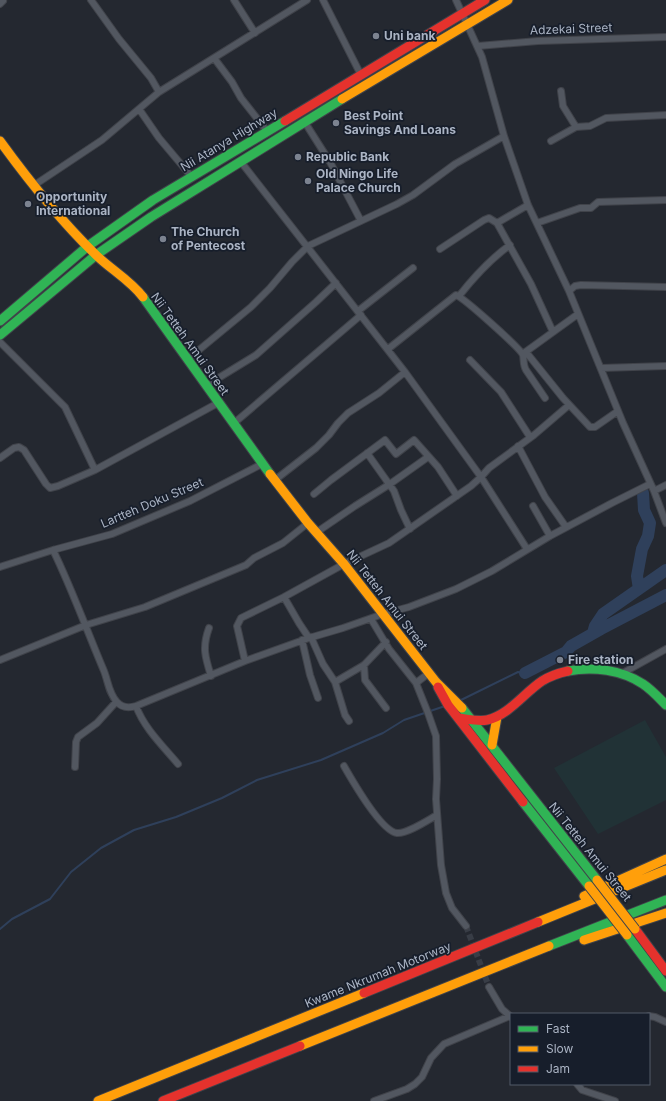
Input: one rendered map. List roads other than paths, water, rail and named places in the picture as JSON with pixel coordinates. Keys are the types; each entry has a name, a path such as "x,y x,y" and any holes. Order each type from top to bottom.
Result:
{"main road":[{"name":"Nii Atanya Highway","path":"0,320 88,246 129,216 191,176 485,0"},
{"path":"0,335 96,255 151,217 241,162 304,121 508,0"},
{"name":"Nii Tetteh Amui Street","path":"0,142 33,186 60,217 96,255 137,290 262,464 308,523 344,564 436,682 457,702 492,745 519,782 597,880 631,932 666,971"},
{"path":"459,718 486,720 497,717 550,676 585,668 621,674 638,681 666,705"},
{"path":"436,682 443,697 589,886 631,932 666,987"},
{"path":"492,745 493,732 497,717"},
{"path":"497,940 526,922 666,859"},
{"name":"Kwame Nkrumah Motorway","path":"98,1101 666,870"},
{"path":"163,1101 507,962 666,900"},
{"path":"507,962 535,956 666,913"}],"street":[{"path":"0,4 3,1 1,0"},
{"path":"234,0 255,32"},
{"path":"33,186 102,140 159,92 308,0"},
{"path":"323,0 361,75"},
{"path":"456,0 478,46 504,136 528,205 569,291 618,411 654,491 666,523"},
{"path":"94,1 119,39 151,78 159,92"},
{"name":"Adzekai Street","path":"478,46 538,41 666,37"},
{"path":"214,58 232,82 241,98 267,131"},
{"path":"561,91 563,106 576,127"},
{"path":"139,109 159,138 191,176"},
{"path":"551,141 576,127 590,126 606,118 666,115"},
{"path":"304,121 330,162 360,221"},
{"path":"188,359 251,306 270,288 308,246 413,195 455,164 504,136"},
{"path":"241,162 405,372 480,477 528,549"},
{"path":"536,223 580,208 591,208 598,202 666,200"},
{"path":"497,223 528,205"},
{"path":"440,250 484,220 489,218 497,223 531,284 554,332"},
{"path":"459,296 470,281 495,255 510,245"},
{"path":"233,424 413,268"},
{"path":"206,385 256,355 336,283"},
{"path":"569,291 575,286 581,285 666,287"},
{"path":"388,350 454,296 459,296 524,352 569,405 590,427 595,427 618,411"},
{"path":"524,352 578,314"},
{"path":"0,342 65,408 95,470"},
{"path":"524,352 524,366 545,398"},
{"path":"470,360 501,392 530,437"},
{"path":"601,368 666,366"},
{"path":"275,480 316,448 348,414 389,386 405,372"},
{"path":"0,458 14,448 19,447 24,450 50,488 58,486 95,470 218,402"},
{"path":"245,661 237,626 241,618 344,564 379,549 410,529 457,496 489,468 569,405"},
{"path":"314,494 385,440 396,454 414,440 438,467 457,496"},
{"path":"518,446 545,497 566,527"},
{"path":"367,453 390,484 410,529"},
{"path":"317,532 428,457"},
{"name":"Lartteh Doku Street","path":"0,567 53,550 112,534 190,501 262,464"},
{"path":"53,550 86,625 108,679 113,696 116,702 128,708 211,676 245,661 310,637 409,607 456,589 492,571 566,527 650,484"},
{"path":"654,491 666,485"},
{"path":"532,506 550,536"},
{"path":"0,660 86,625 145,607 246,565 254,558 282,543 308,523"},
{"path":"284,596 299,623 310,637 323,664 335,682 345,715 349,721"},
{"path":"371,619 392,653 416,683 436,736 437,815 441,864 446,893 452,908 466,926"},
{"path":"209,628 204,645 205,656 211,676"},
{"path":"302,640 310,675 318,698"},
{"path":"335,682 364,665 386,642"},
{"path":"621,674 666,649"},
{"path":"364,665 365,680 386,708"},
{"path":"416,683 429,673"},
{"path":"75,767 76,742 78,737 98,723 116,702"},
{"path":"136,706 139,715 145,724 178,764"},
{"path":"344,766 362,797 384,825 390,830 397,833 403,832 437,815"},
{"path":"374,1101 407,1089 415,1084 422,1077 431,1058 444,1044 510,1017 502,1009 489,987"},
{"path":"650,1016 656,1017 666,1022"},
{"path":"578,1085 582,1090 615,1101"}],"waterway":[{"path":"639,589 637,576 642,549 648,536 650,523 644,510 643,493"},
{"path":"593,633 595,626 603,614 666,570"},
{"path":"525,673 566,652 571,646 601,629 666,595"},
{"path":"459,701 518,672 525,673"},
{"path":"0,929 12,919 50,899 71,872 101,848 134,830 176,817 222,798 257,780 321,760 383,733 404,720 445,706"}],"tunnel":[{"path":"466,926 489,987"}],"place":[{"name":"Uni bank","path":"376,36"},
{"name":"Best Point Savings And Loans","path":"336,123"},
{"name":"Republic Bank","path":"298,157"},
{"name":"Old Ningo Life Palace Church","path":"308,181"},
{"name":"Opportunity International","path":"28,204"},
{"name":"The Church of Pentecost","path":"163,239"},
{"name":"Fire station","path":"560,660"}]}
